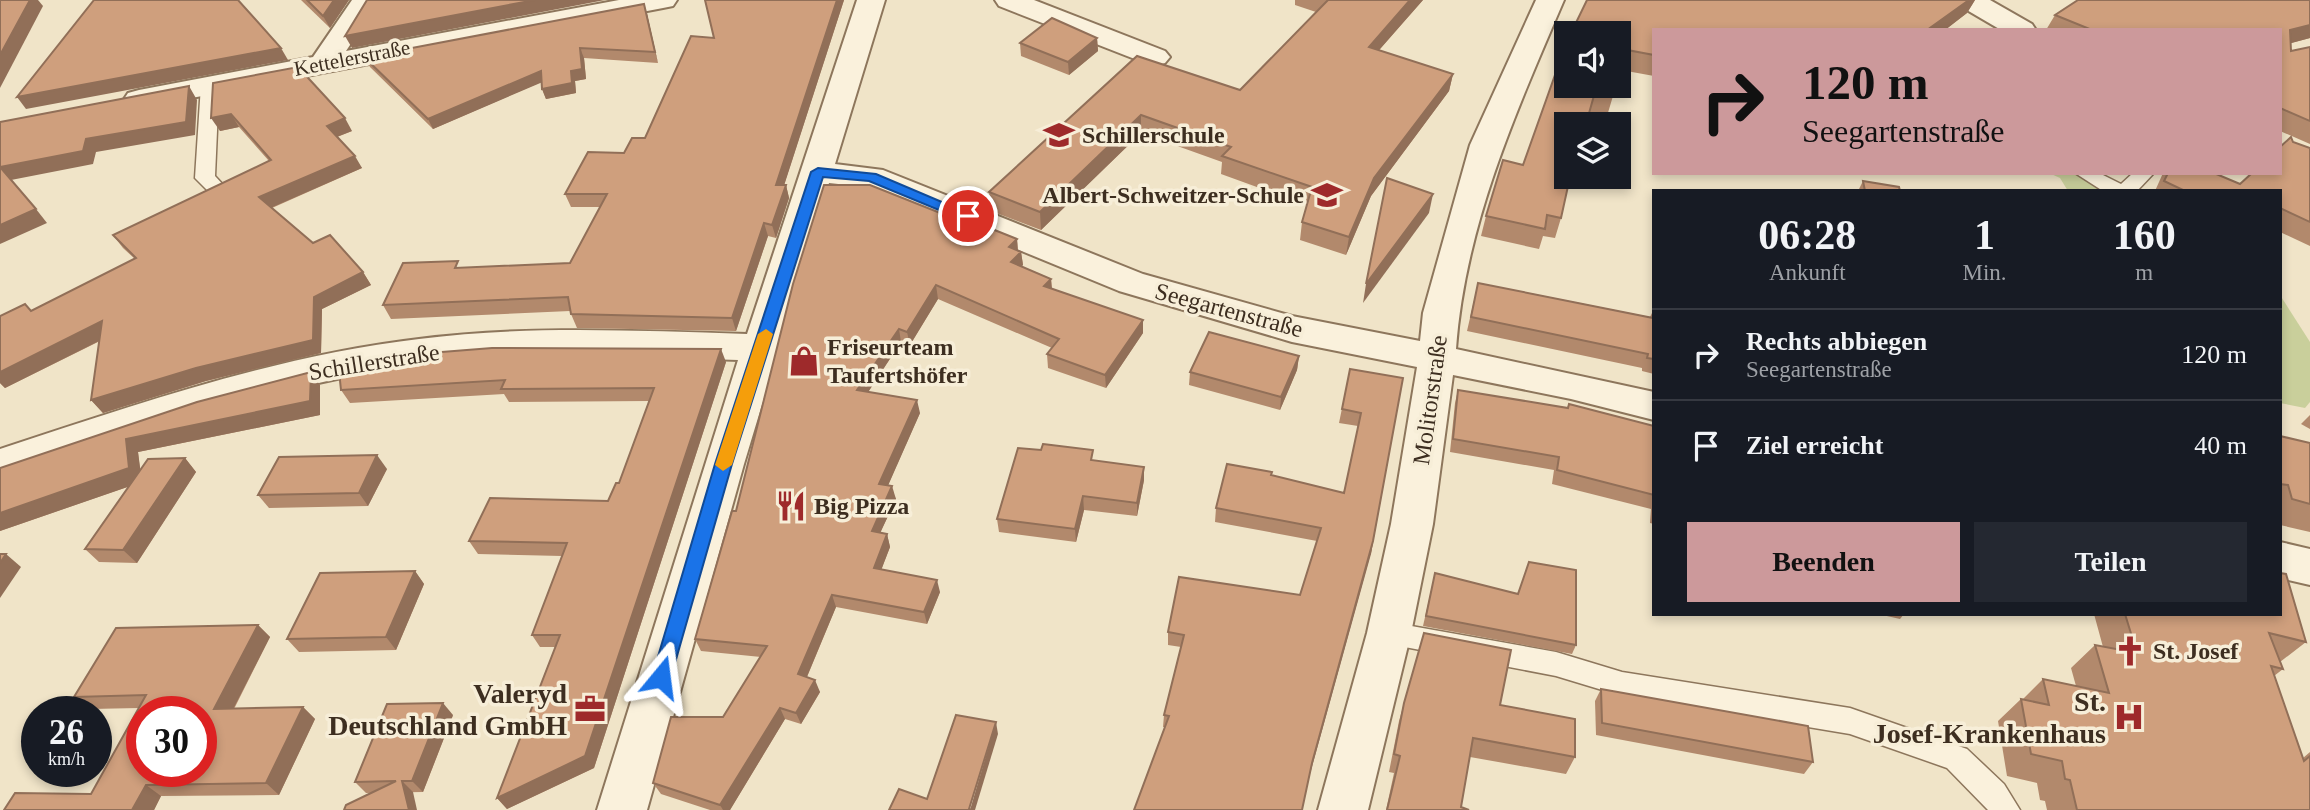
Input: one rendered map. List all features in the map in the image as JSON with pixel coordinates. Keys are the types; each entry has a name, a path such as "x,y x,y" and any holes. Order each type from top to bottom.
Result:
{"street":[{"path":"323,64 366,0"},
{"name":"Kettelerstraße","path":"118,103 663,0"},
{"path":"622,810 724,464 871,0"},
{"path":"1009,0 1155,57"},
{"name":"Molitorstraße","path":"1343,810 1389,633 1412,524 1437,359 1441,313 1486,145 1550,0"},
{"path":"1969,0 2018,28"},
{"name":"Seegartenstraße","path":"818,172 872,177 1131,283 1292,329 1652,406"},
{"name":"Schillerstraße","path":"0,465 225,390 372,358 507,344 761,347"},
{"path":"2282,560 2310,567"}],"lane":[{"path":"210,85 205,178 218,190"},
{"path":"2088,175 2115,189"},
{"path":"2126,189 2143,175"},
{"path":"1389,633 1424,642 1556,664 1622,684 1850,722 1956,758 1994,793 2005,810"}],"green space":[{"path":"2053,175 2083,175 2107,189 2067,189 2060,178"},
{"path":"2282,298 2310,342 2310,402 2305,408 2282,403"}],"building":[{"path":"0,0 30,0 0,55"},
{"path":"94,0 238,0 281,48 17,97"},
{"path":"307,0 334,0 323,16"},
{"path":"367,0 535,0 345,36"},
{"path":"705,0 837,0 776,185 786,185 772,225 764,223 732,318 571,314 568,297 383,305 403,263 458,261 455,268 570,263 607,194 565,194 588,152 624,153 632,138 645,138 691,36 714,38"},
{"path":"1328,0 1410,0 1369,47 1453,74 1374,178 1349,237 1302,222 1312,187 1222,156 1231,147 1141,115 1040,212 989,192 1137,56 1240,90"},
{"path":"1587,0 1969,0 1930,28 1652,28 1652,55 1631,51 1631,21 1577,21"},
{"path":"2078,0 2310,0 2310,25 2290,30 2291,51 2310,47 2310,121 2282,109 2282,28 2087,28 2055,15"},
{"path":"644,4 655,52 580,48 582,69 571,71 572,83 542,89 541,71 428,119 364,57"},
{"path":"1052,18 1097,38 1068,62 1020,43"},
{"path":"298,67 345,118 327,126 355,156 259,197 313,243 330,235 363,272 314,297 313,340 196,368 91,400 102,321 0,372 0,316 25,304 31,311 136,258 113,235 271,160 231,114 211,118 213,83"},
{"path":"1554,78 1554,98 1593,98 1589,112 1554,112 1554,189 1567,189 1561,218 1547,215 1545,229 1486,216 1503,160 1523,165"},
{"path":"189,86 186,122 86,139 83,151 0,167 0,122"},
{"path":"2291,137 2293,142 2310,148 2310,222 2282,209 2282,189 2181,189 2164,181 2167,175 2219,175 2240,184 2250,175 2282,175 2282,145"},
{"path":"0,167 36,209 0,225"},
{"path":"1387,178 1433,194 1366,284"},
{"path":"1863,181 1900,189 1865,189"},
{"path":"824,185 870,185 963,222 967,219 1017,239 1009,247 1021,252 1011,262 1051,279 1044,286 1143,320 1105,375 1047,354 1059,339 936,285 907,332 899,329 857,390 917,400 879,484 892,486 872,531 887,534 874,568 937,580 924,612 832,595 798,674 815,680 796,713 780,708 720,805 653,783 671,717 723,717 767,646 695,639 732,511 736,511 793,284"},
{"path":"1478,283 1652,318 1652,359 1647,358 1648,354 1471,317"},
{"path":"1209,332 1299,356 1281,397 1190,372"},
{"path":"492,348 721,349 585,756 497,798 560,635 532,635 567,543 469,541 490,498 608,501 616,483 619,483 654,388 501,389 505,380 341,390 339,371 429,353"},
{"path":"1350,369 1403,378 1373,541 1312,763 1302,810 1134,810 1169,716 1164,715 1184,635 1168,632 1179,577 1300,595 1321,528 1216,508 1227,464 1272,472 1271,475 1344,493 1361,413 1342,409"},
{"path":"311,372 310,401 126,439 129,468 0,513 0,468 197,402"},
{"path":"1458,390 1568,408 1569,404 1652,425 1652,494 1557,470 1559,457 1453,439"},
{"path":"2282,436 2310,443 2310,504 2292,499 2288,485 2282,484"},
{"path":"1043,444 1093,450 1091,460 1144,467 1137,503 1083,496 1075,529 997,519 1018,448 1041,450"},
{"path":"377,455 359,493 258,495 279,457"},
{"path":"185,458 123,550 85,549 148,459"},
{"path":"1529,562 1576,570 1576,645 1426,616 1435,573 1518,594"},
{"path":"415,571 386,637 287,639 320,573"},
{"name":"St. Josef-Krankenhaus","path":"2282,573 2286,574 2306,642 2269,633 2283,669 2271,666 2304,761 2310,756 2310,810 2077,810 2070,780 2065,779 2062,761 2031,754 2021,699 2049,705 2043,679 2109,693 2095,645 2137,653 2126,616 2282,616"},
{"path":"258,625 217,703 217,696 75,696 116,628"},
{"path":"1424,633 1511,650 1500,705 1575,719 1575,757 1473,738 1461,807 1469,810 1387,810 1400,756 1394,754 1404,703"},
{"path":"1601,689 1808,726 1813,762 1602,723"},
{"path":"443,703 412,781 402,781 409,810 344,810 346,805 396,781 355,782 387,704"},
{"path":"303,707 266,783 217,784 217,709"},
{"path":"956,715 996,722 969,809 972,810 889,810 899,789 927,799"},
{"path":"126,731 126,787 145,787 132,810 4,810 15,793 91,794 95,787 112,787 112,756"}],"slow traffic":[{"path":"723,465 766,334"}],"place":[{"name":"Schillerschule","path":"1059,135"},
{"name":"Albert-Schweitzer-Schule","path":"1327,195"},
{"name":"Friseurteam Taufertshöfer","path":"804,361"},
{"name":"Big Pizza","path":"791,506"},
{"name":"St. Josef","path":"2130,651"},
{"name":"Valeryd Deutschland GmbH","path":"590,709"},
{"name":"St. Josef-Krankenhaus","path":"2129,717"}],"route":[{"path":"661,677 724,464 818,172 872,177 968,216"}]}
